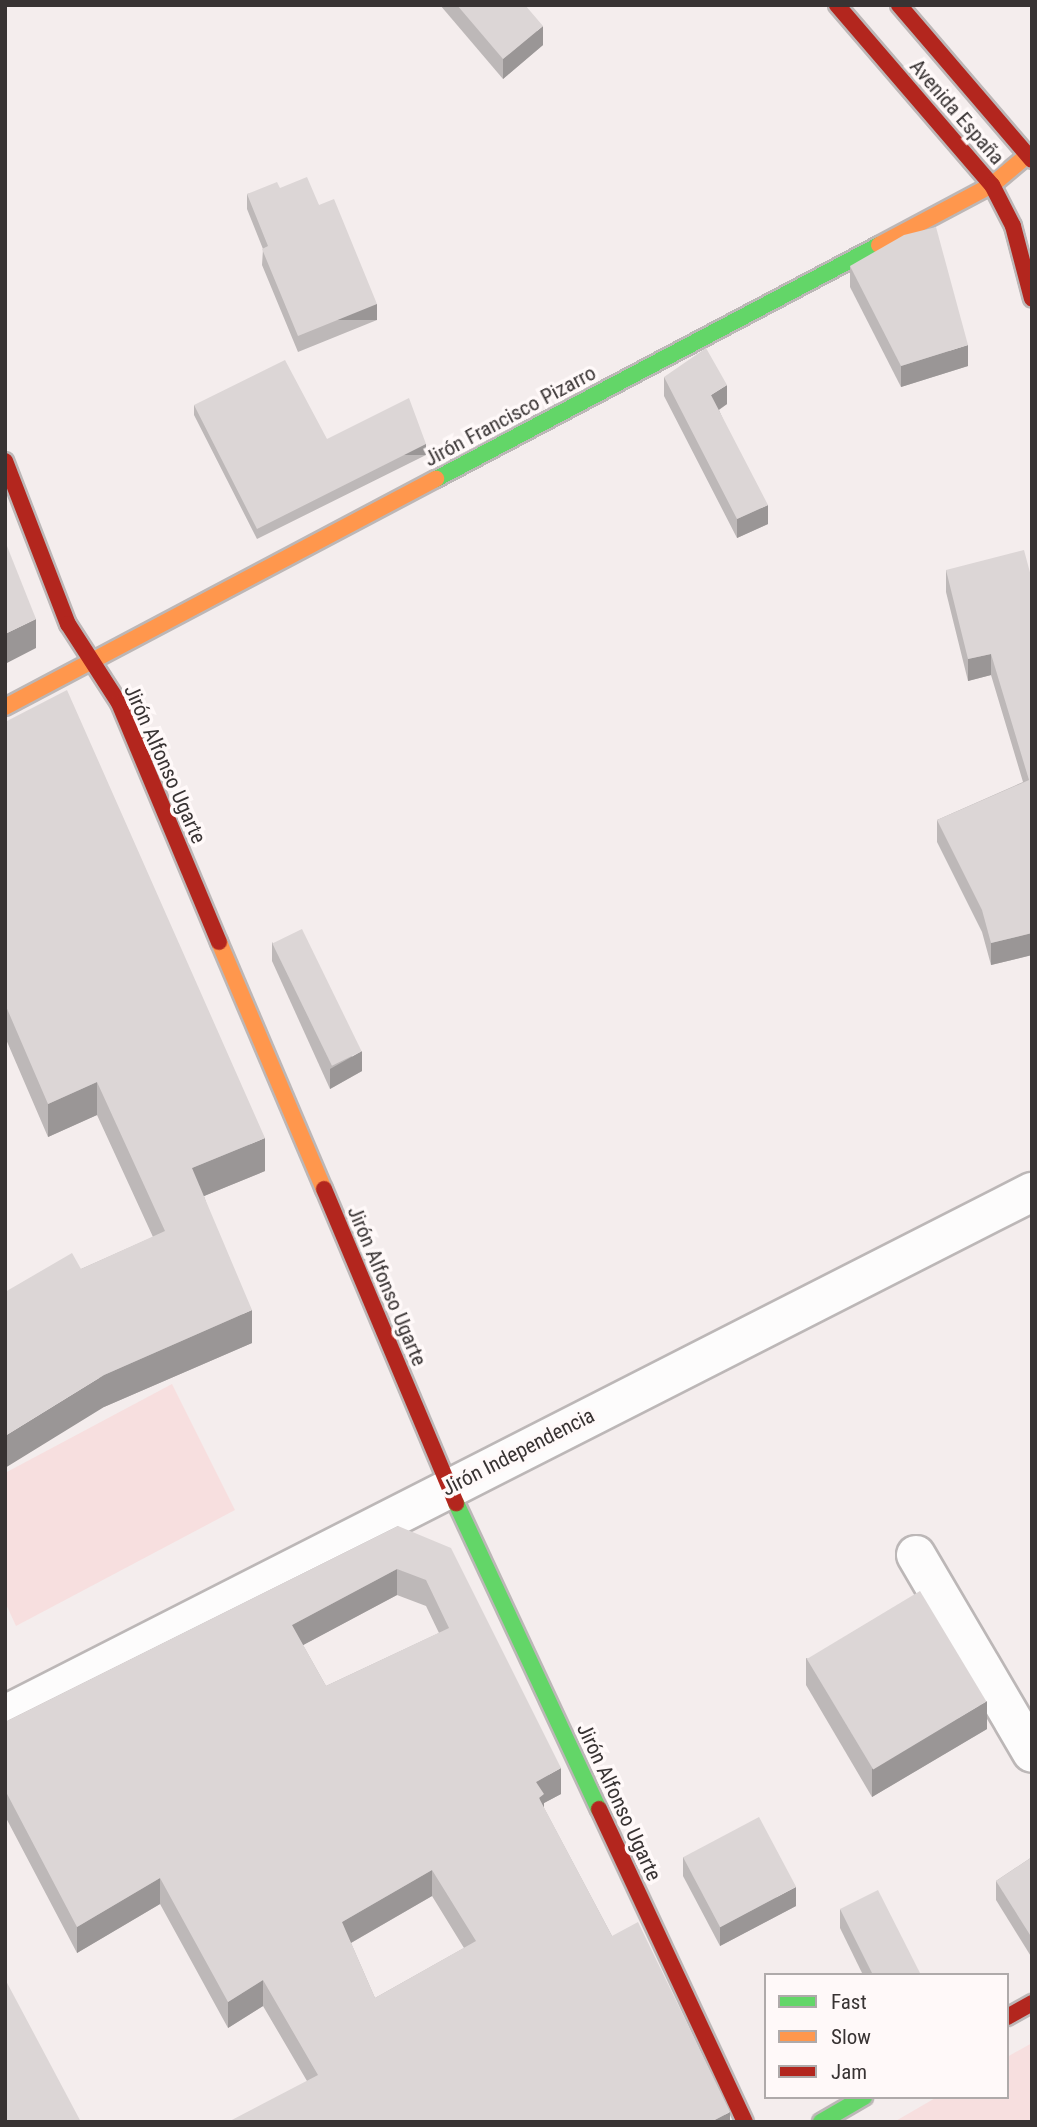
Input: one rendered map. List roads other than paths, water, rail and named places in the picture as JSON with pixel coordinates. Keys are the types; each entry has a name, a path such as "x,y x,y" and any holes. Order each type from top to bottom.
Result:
{"street":[{"name":"Avenida España","path":"837,5 992,185 1013,226 1032,299"},
{"name":"Avenida España","path":"899,5 1031,156"},
{"name":"Jirón Francisco Pizarro","path":"5,707 992,185 1031,156"},
{"name":"Jirón Alfonso Ugarte","path":"5,461 68,624 119,703 449,1487 746,2122"},
{"name":"Jirón Independencia","path":"5,1715 1032,1192"},
{"path":"916,1555 1032,1753"},
{"path":"1009,2016 1032,2003"},
{"path":"821,2122 861,2099"}]}
